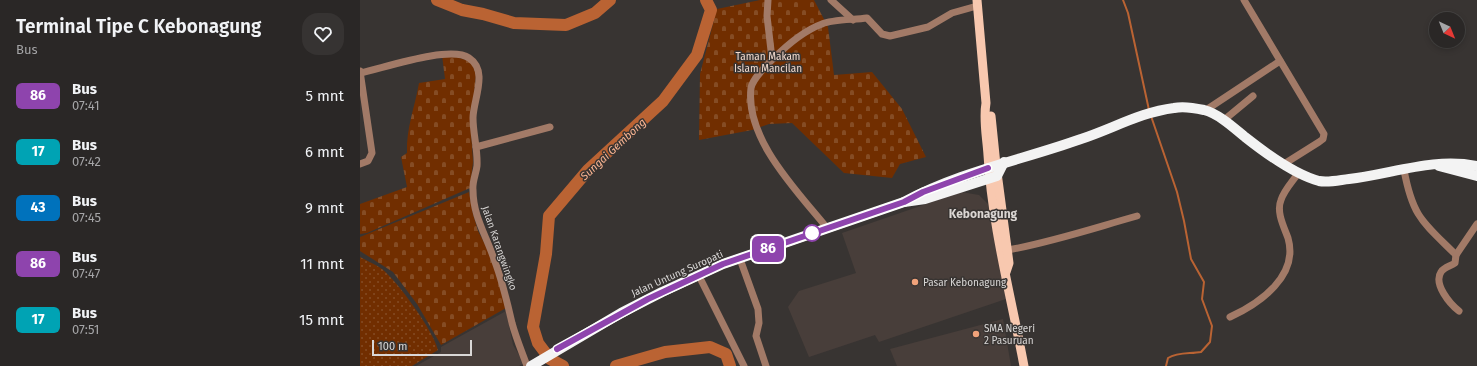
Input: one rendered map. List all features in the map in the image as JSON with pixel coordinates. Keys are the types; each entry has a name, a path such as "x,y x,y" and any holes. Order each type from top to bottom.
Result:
{"highway":[{"name":"Jalan Untung Suropati","path":"531,365 621,313 723,264 904,202 925,199 995,170 1080,140 1142,115 1175,107 1206,110"},
{"path":"1206,110 1224,120 1266,153 1299,172 1319,181 1362,178 1450,162 1477,166"},
{"path":"1434,164 1477,176"}],"main road":[{"path":"977,3 986,103 991,114 1001,255 1006,272 1024,366"},
{"path":"995,170 1008,250 1009,263 1006,272"}],"street":[{"path":"768,0 767,16 772,59"},
{"path":"831,0 852,20"},
{"path":"1244,0 1324,134 1323,139 1284,164"},
{"path":"827,228 784,175 764,145 757,132 751,87 763,69 788,43 822,23 867,18 882,34 890,36 928,27 952,13 977,3"},
{"name":"Jalan Karangwingko","path":"360,72 446,53 462,54 469,57 476,64 479,74 473,116 477,166 472,188 473,202 480,228 494,258 513,324 531,365"},
{"path":"1206,110 1280,61"},
{"path":"360,72 372,153 368,161 360,164"},
{"path":"1224,120 1253,96"},
{"path":"476,147 550,127"},
{"path":"1404,170 1408,196 1418,216 1424,225 1456,255"},
{"path":"1230,317 1258,302 1276,285 1288,267 1288,241 1279,209 1281,200 1299,172"},
{"path":"1008,250 1042,244 1073,233 1137,216"},
{"path":"1459,311 1452,306 1442,292 1440,278 1442,271 1455,263 1456,255 1477,224"},
{"path":"740,259 758,309 757,342 766,366"},
{"path":"699,276 744,366"}],"shaded area":[{"name":"Pasar Kebonagung","path":"961,192 979,195 988,204 1006,299 879,342 875,335 809,357 788,307 799,291 856,273 842,233"},
{"path":"506,311 513,345 524,363 519,366 416,366 441,352 441,347"},
{"name":"SMA Negeri 2 Pasuruan","path":"1003,319 1011,366 897,366 890,349"}],"green space":[{"name":"Taman Makam Islam Mancilan","path":"760,0 814,0 828,27 834,75 872,72 902,109 926,157 900,164 892,178 844,173 792,123 769,124 752,130 699,140 700,74 717,9"},
{"path":"447,54 472,62 476,75 470,115 473,162 470,188 367,233 360,234 360,204 407,187 401,157 407,153 409,126 419,83 445,79 442,55"},
{"path":"469,192 478,231 491,256 506,308 441,345 417,304 393,272 360,251 360,237"},
{"path":"360,257 382,269 397,284 422,319 435,341 438,350 412,366 360,366"}],"waterway":[{"name":"Sungai Gembong","path":"437,0 462,10 483,14 514,23 566,25 595,13 610,0"},
{"name":"Sungai Gembong","path":"563,366 550,359 538,343 533,327 546,254 549,216 588,170 663,101 697,55 711,10 706,0"},
{"path":"1123,0 1128,13 1149,110"},
{"path":"1151,116 1177,192 1191,259 1204,282 1202,299 1212,326 1210,342 1201,352 1172,356 1168,358 1166,366"},
{"name":"Sungai Gembong","path":"616,366 665,352 710,347 726,354 730,366"}],"bus line":[{"name":"86","path":"557,349 648,299 723,264 904,202 923,192 988,168"}],"place":[{"name":"Pasar Kebonagung","path":"915,282"},
{"name":"SMA Negeri 2 Pasuruan","path":"976,334"}],"district":[{"name":"Kebonagung","path":"983,214"}]}
